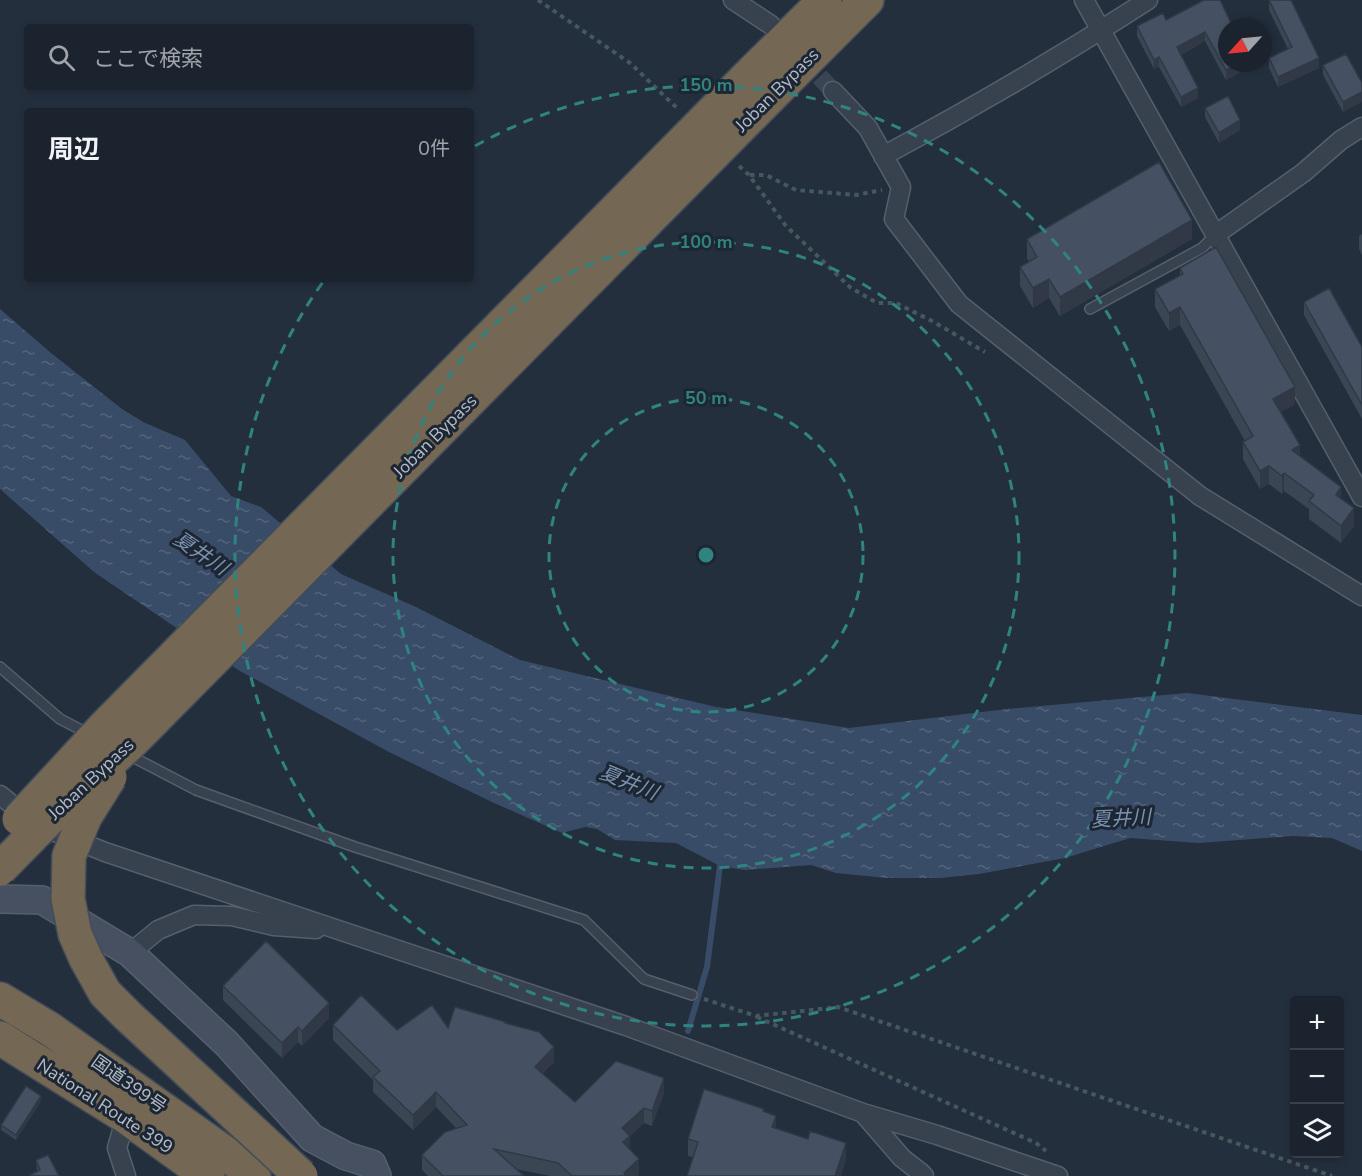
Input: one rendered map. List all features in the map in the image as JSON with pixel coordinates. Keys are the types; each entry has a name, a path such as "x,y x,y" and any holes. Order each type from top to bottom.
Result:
{"highway":[{"name":"Joban Bypass","path":"765,81 825,0"},
{"name":"Joban Bypass","path":"1,892 60,808 114,738 765,81 867,0"},
{"path":"0,810 114,738"},
{"path":"0,839 114,738"},
{"path":"114,738 69,856 68,899 75,934 105,993 301,1176"},
{"name":"国道399号","path":"0,999 50,1029 209,1141 254,1176"},
{"name":"National Route 399","path":"0,1038 126,1117 208,1176"}],"street":[{"path":"733,0 771,25"},
{"path":"1084,0 1362,497"},
{"path":"883,156 1102,30 1148,0"},
{"path":"833,91 868,128 901,187 894,219 959,304 1200,496 1362,596"},
{"path":"1215,235 1303,173 1341,140 1362,127"},
{"path":"0,795 27,817 50,830 94,847 626,1026 863,1113 937,1135 1058,1176"},
{"path":"1,892 42,900 130,953 227,1044 312,1138 346,1156 372,1164 377,1176"},
{"path":"130,953 158,930 194,915 232,916 274,926 343,931"},
{"path":"863,1113 902,1158 924,1176"},
{"path":"126,1117 117,1148 126,1176"}],"lane":[{"path":"1090,309 1202,248 1215,235"},
{"path":"0,667 60,719 114,738 196,790 356,847 584,920 644,980 692,995"}],"path":[{"path":"538,0 630,63"},
{"path":"901,187 856,195 796,190 766,175 749,175 786,226 851,288 877,303 896,303 982,349 991,357"},
{"path":"710,1001 756,1016 1036,1143 1053,1156"},
{"path":"756,1016 838,1007 1332,1176"}],"water":[{"name":"夏井川","path":"0,309 122,409 143,422 185,440 231,496 261,507 341,574 416,607 520,660 716,707 849,728 1007,709 1187,693 1362,715 1362,851 1332,838 1293,836 1199,843 1130,838 1065,858 979,874 940,878 887,878 836,873 811,865 745,870 720,866 676,843 615,840 597,829 585,827 562,833 389,752 240,671 94,572 0,489"}],"building":[{"path":"1204,0 1220,0 1229,18 1218,18 1218,56 1205,32 1177,47 1198,88 1181,97 1159,57 1154,60 1137,26 1163,13 1166,20"},
{"path":"1269,0 1291,0 1319,58 1278,77 1272,64 1272,57 1292,47"},
{"path":"1346,54 1362,83 1362,92 1343,102 1323,65"},
{"path":"1228,96 1240,120 1219,133 1205,108"},
{"path":"1159,162 1192,220 1060,297 1049,279 1033,288 1020,267 1037,257 1027,239"},
{"path":"1216,247 1295,387 1273,399 1300,445 1292,450 1341,487 1336,495 1354,508 1341,526 1309,501 1314,495 1284,473 1282,476 1269,466 1260,471 1243,442 1253,436 1180,307 1169,313 1155,289 1183,274 1180,268"},
{"path":"1329,288 1362,347 1362,405 1304,302"},
{"path":"266,941 329,1003 302,1031 298,1027 282,1043 223,986"},
{"path":"361,995 397,1030 432,1005 448,1028 455,1007 539,1032 554,1047 535,1067 575,1102 616,1061 664,1078 652,1111 644,1108 622,1128 630,1136 623,1142 639,1159 624,1173 624,1176 572,1176 558,1163 494,1149 524,1176 443,1176 422,1155 445,1132 467,1125 436,1092 413,1115 373,1077 380,1071 333,1025"},
{"path":"26,1086 41,1096 16,1135 1,1125"},
{"path":"704,1089 764,1109 763,1111 776,1116 772,1127 808,1139 810,1131 846,1143 835,1176 687,1176 698,1142 688,1139"},
{"path":"48,1155 59,1176 31,1176 40,1170 36,1160"}],"waterway":[{"path":"688,1031 707,967 721,858"}],"tunnel":[{"path":"801,57 833,91"}]}
